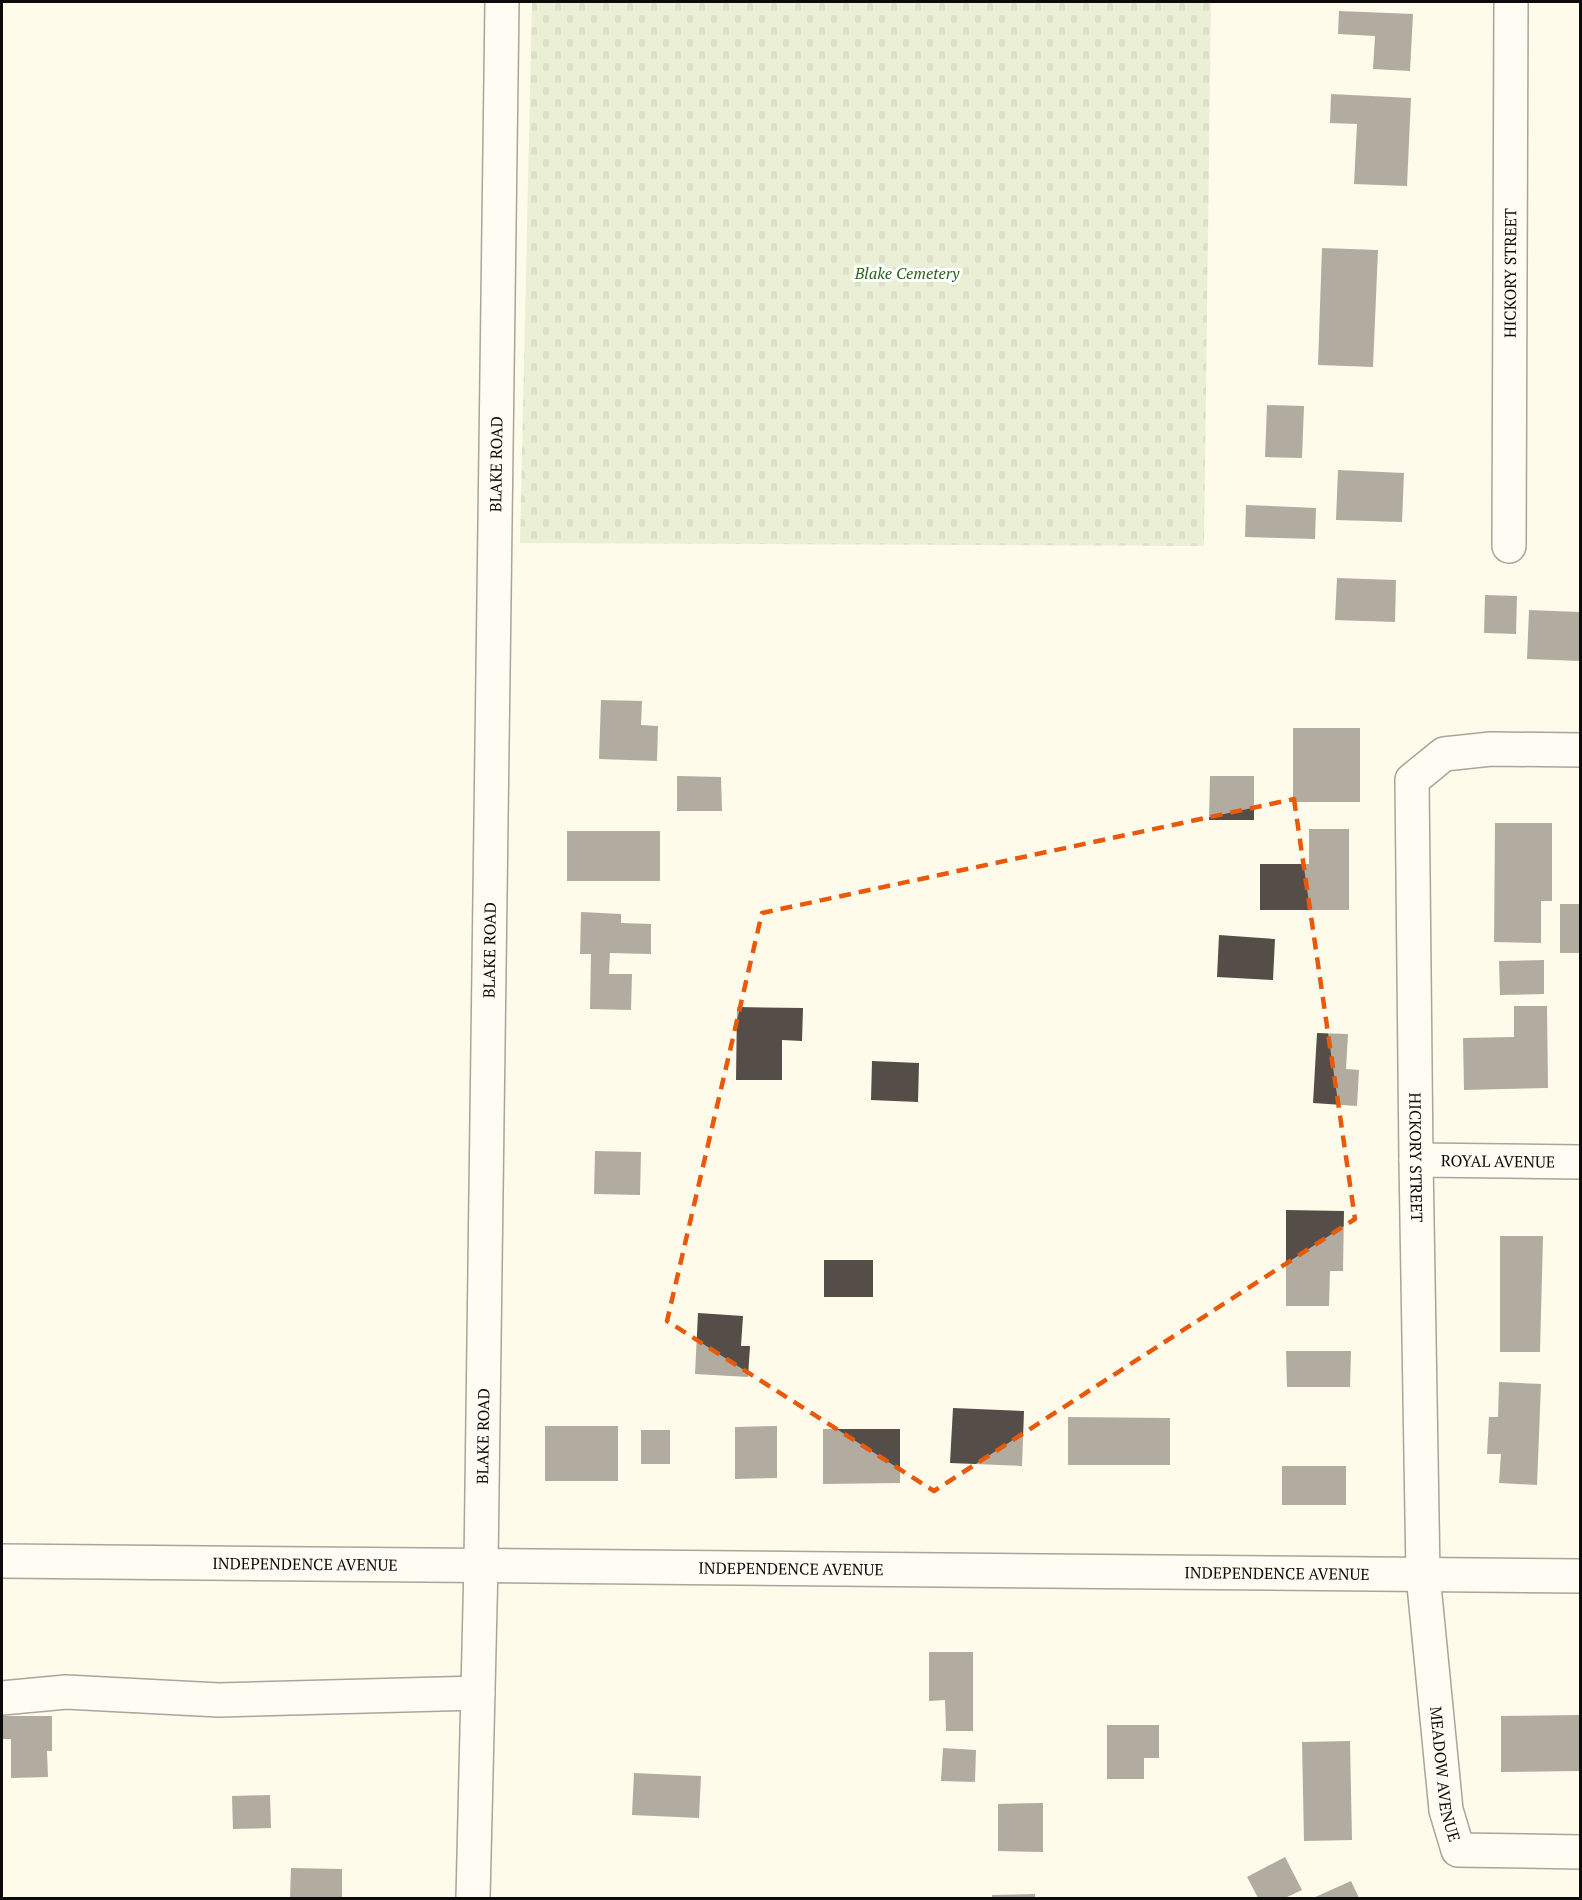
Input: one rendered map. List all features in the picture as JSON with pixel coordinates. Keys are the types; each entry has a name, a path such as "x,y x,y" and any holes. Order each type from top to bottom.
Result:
{"street":[{"name":"BLAKE ROAD","path":"473,1899 480,1565 502,2"},
{"name":"HICKORY STREET","path":"1509,546 1511,2"},
{"name":"HICKORY STREET","path":"1423,1575 1412,780 1444,754 1491,749 1581,750"},
{"name":"ROYAL AVENUE","path":"1416,1160 1581,1162"},
{"name":"INDEPENDENCE AVENUE","path":"2,1561 1581,1575"},
{"name":"MEADOW AVENUE","path":"1423,1575 1446,1810 1458,1850 1581,1852"},
{"path":"2,1698 66,1692 219,1700 478,1693"}],"highlighted area":[{"path":"1294,799 1355,1219 934,1491 667,1321 762,913"}],"green space":[{"name":"Blake Cemetery","path":"532,2 1211,2 1204,546 520,543"}],"building":[{"path":"1339,11 1413,14 1410,71 1373,69 1375,36 1338,34"},
{"path":"1331,94 1411,98 1407,186 1354,184 1357,124 1330,123"},
{"path":"1322,248 1378,250 1373,367 1318,365"},
{"path":"1267,405 1304,406 1302,458 1265,457"},
{"path":"1338,470 1404,473 1402,522 1336,520"},
{"path":"1246,505 1316,508 1315,539 1245,537"},
{"path":"1337,578 1396,580 1395,622 1335,620"},
{"path":"1485,595 1517,596 1516,634 1484,633"},
{"path":"1529,610 1580,612 1580,661 1527,659"},
{"path":"601,700 642,701 641,725 658,726 657,761 599,759"},
{"path":"1293,728 1360,728 1360,802 1293,802"},
{"path":"677,776 721,777 722,811 677,811"},
{"path":"1210,776 1254,776 1254,820 1209,820"},
{"path":"1495,823 1552,823 1552,901 1541,901 1541,943 1494,942"},
{"path":"1309,829 1349,829 1349,910 1260,910 1260,864 1309,864"},
{"path":"567,831 660,831 660,881 567,881"},
{"path":"1560,904 1580,904 1580,953 1560,953"},
{"path":"581,912 621,914 621,923 651,924 651,954 610,953 609,974 632,974 631,1010 590,1009 591,954 580,954"},
{"path":"1219,935 1275,939 1273,980 1217,977"},
{"path":"1544,960 1544,994 1500,995 1499,961"},
{"path":"1514,1006 1547,1006 1548,1088 1464,1090 1463,1038 1514,1037"},
{"path":"737,1007 803,1008 802,1041 782,1040 782,1080 736,1080"},
{"path":"1317,1033 1348,1034 1346,1069 1359,1070 1357,1106 1313,1103"},
{"path":"872,1061 919,1063 918,1102 871,1100"},
{"path":"595,1151 641,1152 640,1195 594,1194"},
{"path":"1286,1210 1344,1211 1343,1271 1330,1271 1329,1306 1286,1306"},
{"path":"1500,1236 1543,1236 1540,1352 1500,1352"},
{"path":"824,1260 873,1260 873,1297 824,1297"},
{"path":"698,1313 743,1316 741,1346 750,1346 748,1377 695,1374"},
{"path":"1286,1351 1351,1351 1350,1387 1287,1387"},
{"path":"1499,1382 1541,1384 1537,1485 1499,1483 1501,1454 1487,1454 1489,1417 1498,1417"},
{"path":"953,1408 1024,1411 1022,1466 950,1463"},
{"path":"1068,1417 1170,1418 1170,1465 1068,1465"},
{"path":"545,1426 618,1426 618,1481 545,1481"},
{"path":"777,1426 777,1478 735,1479 735,1427"},
{"path":"823,1429 900,1429 900,1483 823,1484"},
{"path":"641,1430 670,1430 670,1464 641,1464"},
{"path":"1282,1466 1346,1466 1346,1505 1282,1505"},
{"path":"929,1652 973,1652 973,1731 946,1731 945,1700 929,1701"},
{"path":"1580,1715 1580,1771 1501,1772 1501,1716"},
{"path":"2,1716 52,1716 52,1751 47,1751 48,1777 11,1778 11,1739 2,1739"},
{"path":"1107,1725 1159,1725 1159,1758 1144,1758 1144,1779 1107,1779"},
{"path":"1350,1741 1352,1840 1304,1841 1302,1742"},
{"path":"943,1748 976,1750 975,1782 941,1781"},
{"path":"634,1773 701,1776 699,1818 632,1815"},
{"path":"270,1795 271,1828 233,1829 232,1796"},
{"path":"1043,1803 1043,1852 998,1851 998,1804"},
{"path":"1285,1857 1302,1890 1285,1898 1258,1898 1247,1877"},
{"path":"291,1868 342,1869 342,1898 290,1898"},
{"path":"1351,1881 1359,1898 1313,1898"},
{"path":"1035,1894 1035,1898 992,1898 992,1895"}]}
